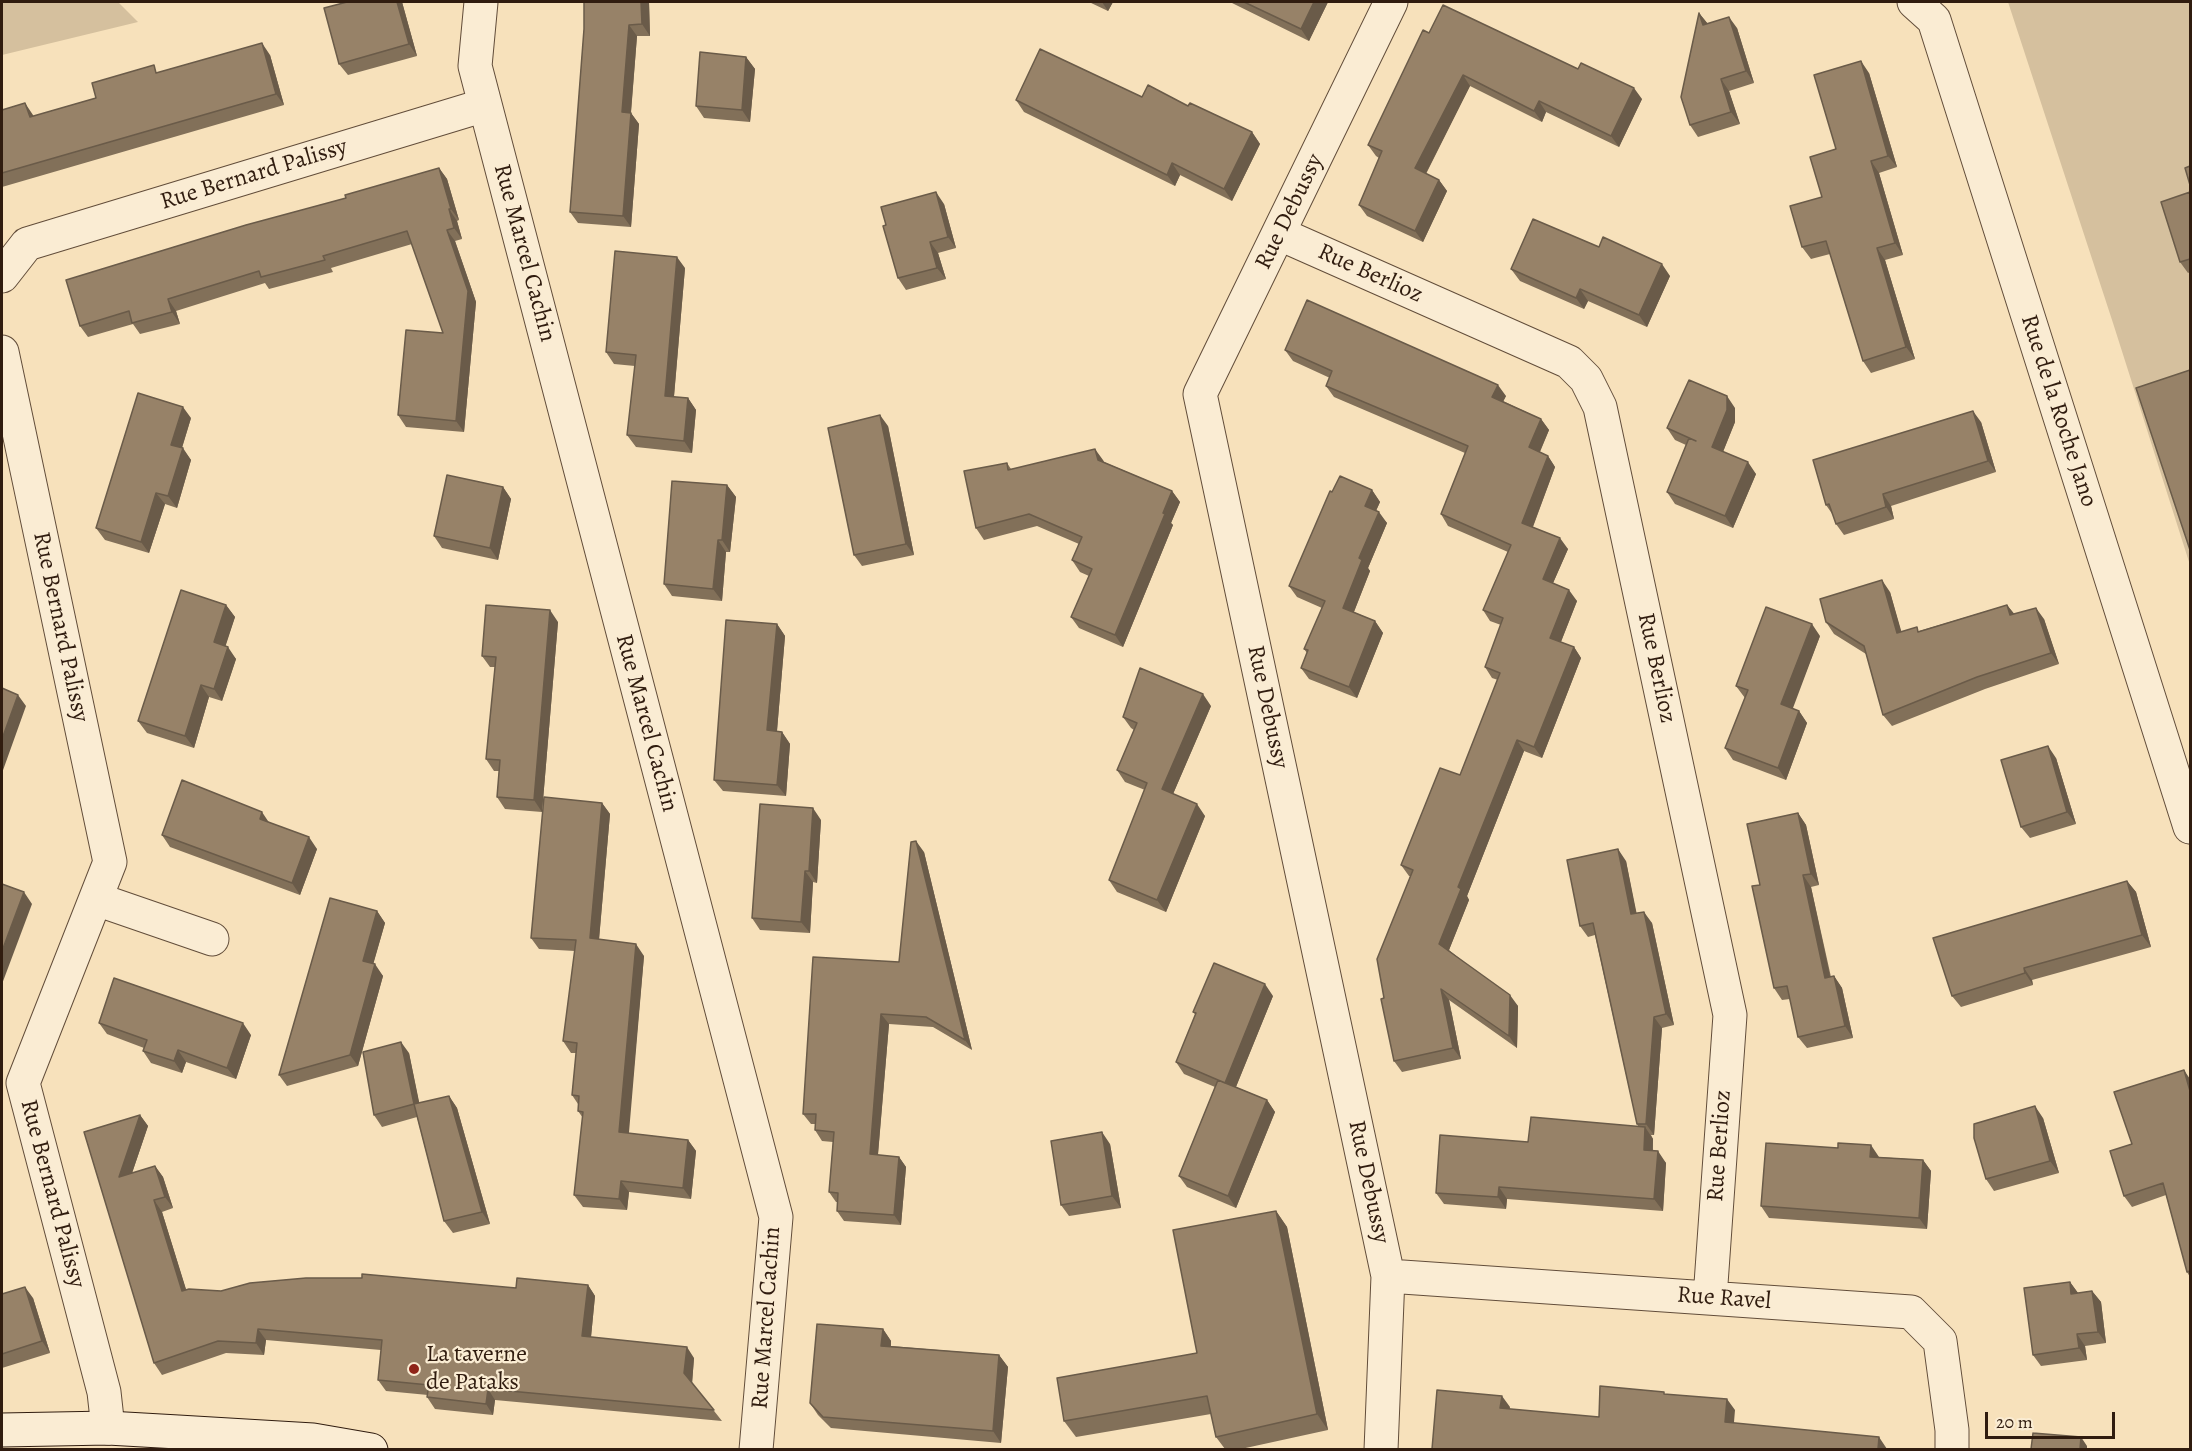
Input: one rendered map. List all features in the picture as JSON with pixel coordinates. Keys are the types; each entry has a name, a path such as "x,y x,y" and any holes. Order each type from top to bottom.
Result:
{"street":[{"name":"Rue Marcel Cachin","path":"481,2 475,66 776,1217 756,1449"},
{"name":"Rue Debussy","path":"1381,1449 1388,1276 1200,394 1280,234 1391,2"},
{"name":"Rue de la Roche Jano","path":"1914,2 1934,20 2190,827"},
{"name":"Rue Bernard Palissy","path":"2,276 27,244 485,105"},
{"name":"Rue Berlioz","path":"1280,234 1569,362 1586,379 1600,407 1730,1015 1710,1298"},
{"name":"Rue Bernard Palissy","path":"2,352 110,862 23,1083 104,1392 108,1428"},
{"path":"96,899 212,939"},
{"name":"Rue Ravel","path":"1388,1276 1911,1312 1940,1341 1952,1430 1952,1449"},
{"path":"2,1430 108,1428 313,1440 371,1449"}],"shaded area":[{"path":"2,2 118,2 138,22 2,55"},
{"path":"2008,2 2190,2 2190,565 2113,323"}],"building":[{"path":"347,2 397,2 409,44 339,64 324,8"},
{"path":"584,2 641,2 642,24 629,25 622,112 631,113 623,216 570,212"},
{"path":"1244,2 1314,2 1301,29"},
{"path":"1443,5 1578,69 1581,63 1634,88 1611,136 1539,101 1534,111 1463,75 1415,168 1439,180 1415,231 1359,205 1382,151 1368,145 1423,30 1429,33"},
{"path":"1699,13 1703,25 1729,17 1746,71 1721,79 1731,112 1690,125 1681,97"},
{"path":"262,43 276,94 2,173 2,110 25,103 30,117 96,98 92,83 154,65 156,73"},
{"path":"1040,49 1142,97 1148,85 1188,106 1190,103 1252,132 1224,189 1172,163 1167,175 1016,100"},
{"path":"700,52 746,57 742,110 696,106"},
{"path":"1861,61 1888,156 1871,161 1895,243 1877,248 1906,347 1863,361 1826,241 1802,247 1790,206 1822,197 1810,157 1836,149 1814,75"},
{"path":"2190,166 2190,185 2185,168"},
{"path":"439,168 454,228 447,230 468,291 456,421 398,415 406,330 443,333 407,231 323,256 325,260 261,277 259,271 168,299 172,312 132,323 129,311 80,326 66,280 246,225 346,198 345,195"},
{"path":"936,192 948,237 930,242 937,268 898,278 883,226 886,225 881,207"},
{"path":"2190,192 2190,259 2180,262 2161,202"},
{"path":"1533,219 1599,247 1603,237 1662,264 1639,315 1580,289 1576,298 1511,269"},
{"path":"615,251 677,257 665,396 688,398 684,441 627,435 636,355 606,352"},
{"path":"1307,300 1498,385 1492,397 1541,419 1529,447 1548,456 1522,523 1560,538 1543,579 1569,590 1550,638 1574,647 1534,747 1517,740 1458,887 1461,889 1439,944 1510,995 1509,1036 1441,989 1453,1048 1394,1061 1381,999 1384,998 1377,959 1413,870 1401,865 1440,768 1460,775 1500,673 1485,667 1503,618 1483,610 1511,545 1441,514 1468,446 1326,386 1332,371 1285,350"},
{"path":"2190,370 2190,550 2136,388"},
{"path":"1689,380 1727,396 1727,410 1712,447 1748,462 1725,516 1667,492 1689,438 1696,441 1667,428"},
{"path":"138,393 183,407 171,445 183,448 168,496 156,493 141,542 96,528"},
{"path":"1973,411 1988,461 1883,494 1886,507 1836,524 1829,504 1826,505 1813,460"},
{"path":"880,415 906,544 854,555 828,428"},
{"path":"1095,449 1098,460 1172,491 1163,513 1165,514 1115,635 1071,617 1092,569 1072,560 1082,537 1029,514 976,528 964,471 1007,463 1008,470"},
{"path":"447,475 503,487 490,548 434,536"},
{"path":"1340,476 1372,490 1365,506 1379,512 1359,558 1362,560 1343,608 1375,621 1349,687 1301,668 1308,650 1304,649 1325,601 1289,586 1330,491 1332,492"},
{"path":"672,481 727,485 722,540 718,540 713,589 664,584"},
{"path":"1882,580 1897,633 1917,627 1918,632 2007,605 2010,615 2036,608 2051,653 1977,677 1883,715 1864,646 1826,622 1820,599"},
{"path":"181,590 226,605 214,642 228,647 214,689 201,685 185,736 138,721"},
{"path":"486,605 550,610 534,800 497,797 500,760 486,759 496,657 482,656"},
{"path":"1766,607 1812,624 1781,704 1799,711 1778,768 1725,748 1748,690 1736,686"},
{"path":"726,620 777,624 767,730 782,732 777,785 714,780"},
{"path":"1140,668 1203,694 1162,789 1197,804 1157,900 1109,880 1147,783 1117,770 1137,723 1123,717"},
{"path":"2,688 18,695 2,739"},
{"path":"2048,746 2067,812 2021,827 2001,760"},
{"path":"182,780 262,812 260,819 309,837 292,883 162,835"},
{"path":"544,797 602,803 590,938 636,944 619,1132 688,1140 683,1188 621,1181 619,1199 574,1195 583,1112 578,1111 579,1096 572,1095 577,1043 563,1041 576,940 531,938"},
{"path":"760,804 813,808 809,871 805,871 801,922 752,918"},
{"path":"1798,813 1811,874 1803,875 1825,978 1834,976 1845,1026 1798,1037 1787,986 1774,988 1752,886 1760,885 1747,824"},
{"path":"916,841 965,1040 926,1017 881,1014 870,1154 899,1157 894,1215 837,1211 838,1193 829,1192 834,1132 815,1130 816,1114 803,1114 813,957 899,962 911,842"},
{"path":"1618,849 1631,914 1644,912 1666,1014 1654,1017 1646,1124 1637,1124 1593,923 1580,926 1567,860"},
{"path":"2127,881 2142,935 2024,968 2025,973 1952,996 1933,938"},
{"path":"2,884 24,892 2,951"},
{"path":"330,898 377,911 363,961 375,964 350,1055 279,1075"},
{"path":"1214,963 1265,984 1225,1083 1176,1062 1196,1013 1193,1012"},
{"path":"114,978 243,1023 227,1068 178,1050 174,1061 143,1051 147,1040 99,1023"},
{"path":"401,1042 414,1104 374,1115 363,1052"},
{"path":"2184,1070 2190,1091 2190,1271 2187,1272 2163,1183 2124,1196 2110,1151 2132,1144 2114,1092"},
{"path":"1218,1080 1267,1100 1228,1196 1179,1176"},
{"path":"449,1096 482,1212 444,1221 414,1104"},
{"path":"2035,1106 2050,1161 1986,1179 1974,1138 1974,1124"},
{"path":"140,1115 119,1177 155,1166 165,1197 154,1200 182,1291 189,1289 221,1291 250,1283 306,1278 362,1278 362,1274 516,1288 517,1278 588,1285 582,1336 687,1347 684,1373 714,1410 488,1389 486,1404 427,1397 429,1385 378,1380 382,1340 258,1329 256,1343 218,1341 154,1363 84,1132"},
{"path":"1531,1117 1645,1127 1644,1150 1658,1151 1654,1199 1499,1187 1498,1197 1436,1193 1440,1135 1528,1142"},
{"path":"1102,1132 1112,1196 1061,1205 1051,1141"},
{"path":"1766,1143 1838,1148 1838,1143 1871,1145 1870,1157 1923,1160 1919,1218 1761,1206"},
{"path":"1276,1211 1317,1414 1216,1437 1207,1396 1064,1421 1057,1378 1197,1353 1173,1230"},
{"path":"2070,1282 2071,1294 2092,1291 2098,1332 2077,1334 2079,1348 2033,1355 2024,1288"},
{"path":"25,1287 42,1341 2,1354 2,1294"},
{"path":"817,1324 883,1329 881,1346 999,1355 993,1431 823,1417 810,1403"},
{"path":"1600,1386 1727,1399 1725,1422 1879,1437 1878,1449 1432,1449 1437,1390 1502,1396 1500,1408 1599,1417"},
{"path":"2033,1433 2081,1437 2080,1449 2031,1449"}],"place":[{"name":"La taverne de Pataks","path":"414,1369"}]}
